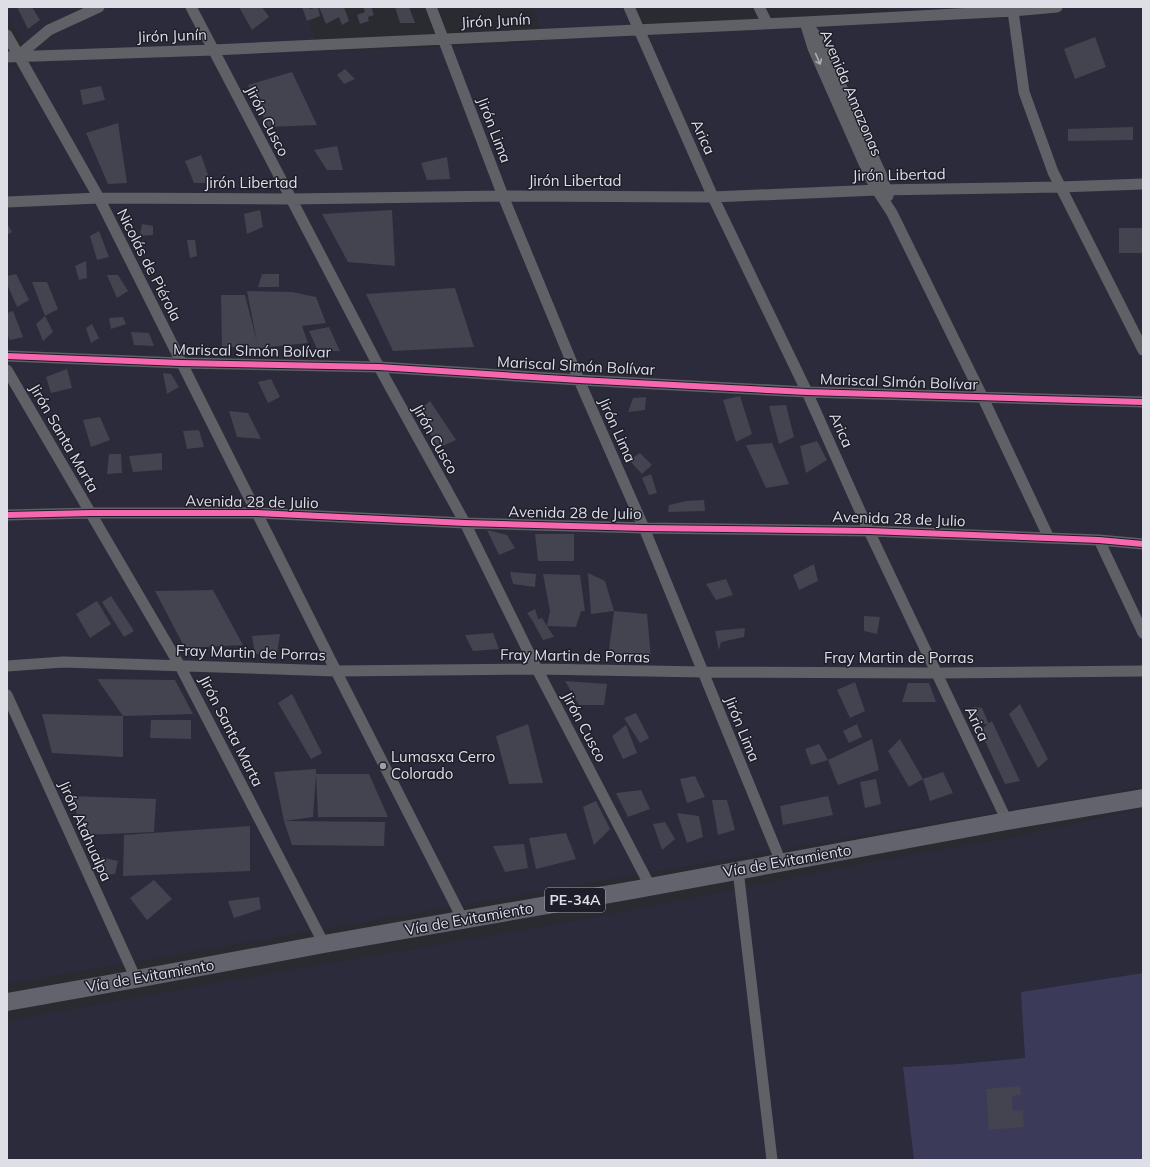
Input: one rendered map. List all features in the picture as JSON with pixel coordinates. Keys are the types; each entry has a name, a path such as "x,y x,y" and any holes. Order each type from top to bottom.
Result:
{"highway":[{"name":"Vía de Evitamiento","path":"7,1002 1007,821 1143,798"}],"street":[{"path":"13,56 49,30 99,7"},
{"name":"Jirón Cusco","path":"191,7 378,367 465,523 537,669 650,886"},
{"name":"Jirón Lima","path":"431,7 503,196 579,380 644,528 781,862"},
{"name":"Arica","path":"629,7 713,196 807,392 869,531 1007,821"},
{"path":"759,7 767,23"},
{"name":"Jirón Junín","path":"13,56 213,50 640,30 1057,7"},
{"path":"1013,10 1024,92 1053,172 1143,350"},
{"name":"Avenida Amazonas","path":"805,22 813,48 983,398 1049,538"},
{"name":"Nicolás de Piérola","path":"7,35 13,56 99,198 463,920"},
{"name":"Jirón Libertad","path":"7,202 99,198 290,199 503,196 713,196 882,190 1143,184"},
{"name":"Mariscal SImón Bolívar","path":"7,356 181,363 378,367 579,380 807,392 1143,402"},
{"name":"Jirón Santa Marta","path":"7,370 180,666 324,944"},
{"name":"Avenida 28 de Julio","path":"7,515 90,513 257,513 465,523 644,528 869,531 1099,540 1143,544"},
{"path":"1099,540 1143,633"},
{"name":"Fray Martin de Porras","path":"7,666 63,662 336,670 537,669 703,672 937,673 1143,671"},
{"name":"Jirón Atahualpa","path":"7,695 136,979"},
{"path":"738,870 772,1160"}],"shaded area":[{"path":"7,7 302,7 321,51 462,46 546,41 532,7 625,7 638,36 770,29 889,20 888,7 1143,7 1143,787 7,984 7,66 34,64 7,14"},
{"path":"1143,808 1143,973 1021,992 1025,1058 903,1067 914,1160 7,1160 7,1021 586,919 887,859 1015,837"},
{"path":"1143,973 1143,1160 914,1160 903,1067 1025,1058 1021,992"}],"building":[{"path":"17,7 32,7 40,20 28,29"},
{"path":"239,7 262,7 269,17 252,30"},
{"path":"302,7 311,9 318,7 320,16 307,21"},
{"path":"319,7 344,7 349,21 342,25 339,17 326,24"},
{"path":"363,7 371,7 374,15 368,17 369,21 360,24 357,15 365,12"},
{"path":"395,7 409,7 415,23 400,23"},
{"path":"1095,37 1106,67 1075,79 1064,49"},
{"path":"345,69 355,79 344,84 337,75"},
{"path":"292,72 317,125 268,127 248,85"},
{"path":"101,86 105,100 83,105 80,90"},
{"path":"118,123 127,183 108,184 86,133"},
{"path":"1133,127 1133,140 1068,141 1068,129"},
{"path":"337,146 343,170 327,170 314,150"},
{"path":"201,155 211,183 194,183 185,161"},
{"path":"447,157 450,179 427,180 421,163"},
{"path":"260,210 263,227 247,234 244,214"},
{"path":"392,210 395,266 348,262 322,214"},
{"path":"7,224 12,232 7,235"},
{"path":"142,224 153,226 153,235 140,236"},
{"path":"1119,228 1143,228 1143,253 1119,253"},
{"path":"99,231 109,257 97,260 90,236"},
{"path":"187,240 195,240 197,256 190,258"},
{"path":"86,261 87,278 79,280 75,266"},
{"path":"16,274 29,300 17,307 7,284 7,276"},
{"path":"262,274 279,274 279,287 258,287"},
{"path":"107,275 118,275 128,291 117,298"},
{"path":"32,282 47,282 58,309 45,316"},
{"path":"455,288 474,347 393,351 366,294"},
{"path":"247,291 292,292 316,297 326,323 302,326 308,343 259,348 222,347 221,295 245,295 257,342"},
{"path":"13,311 23,337 10,340 7,335 7,313"},
{"path":"45,316 53,332 43,341 36,324"},
{"path":"123,317 126,324 111,329 109,318"},
{"path":"92,324 99,338 91,343 86,328"},
{"path":"329,327 340,351 318,351 309,331"},
{"path":"131,332 149,333 154,346 134,345"},
{"path":"67,369 72,388 51,393 46,377"},
{"path":"163,373 171,374 179,387 167,394"},
{"path":"271,379 280,397 268,403 258,382"},
{"path":"740,396 752,434 736,442 723,400"},
{"path":"646,397 645,410 628,412 633,398"},
{"path":"430,401 456,440 438,448 418,411"},
{"path":"786,405 794,437 779,444 769,406"},
{"path":"229,411 248,413 261,439 237,437"},
{"path":"100,417 110,440 91,447 83,420"},
{"path":"199,430 204,447 187,449 183,431"},
{"path":"817,441 827,460 806,473 800,446"},
{"path":"772,443 789,484 766,488 746,445"},
{"path":"162,453 162,470 133,472 129,456"},
{"path":"640,453 652,465 642,474 629,460"},
{"path":"109,454 121,454 122,473 107,474"},
{"path":"651,474 657,493 649,495 642,478"},
{"path":"704,500 705,511 668,512 669,505 686,501"},
{"path":"487,530 507,535 515,548 499,555"},
{"path":"535,534 574,534 574,561 538,561"},
{"path":"814,564 818,581 799,590 793,575"},
{"path":"510,572 536,574 535,587 513,584"},
{"path":"588,573 605,581 614,611 591,614"},
{"path":"543,574 580,575 585,611 581,611 576,627 547,626 550,611"},
{"path":"726,579 733,595 716,600 706,584"},
{"path":"213,590 243,645 185,648 155,591"},
{"path":"111,596 134,631 124,637 102,602"},
{"path":"97,601 111,624 90,638 76,614"},
{"path":"535,609 538,619 542,618 554,637 543,640 527,613"},
{"path":"614,611 647,614 651,658 608,657"},
{"path":"864,616 880,617 877,634 864,631"},
{"path":"745,628 744,637 721,642 719,650 715,631"},
{"path":"493,633 499,649 473,651 465,635"},
{"path":"280,634 277,653 255,654 252,636"},
{"path":"97,679 175,680 193,714 123,716"},
{"path":"565,681 607,684 604,705 579,705"},
{"path":"855,682 865,711 850,718 837,690"},
{"path":"908,683 929,683 936,702 902,702"},
{"path":"292,694 322,753 311,759 278,703"},
{"path":"1020,704 1048,759 1038,768 1009,714"},
{"path":"973,707 982,708 989,724 980,724"},
{"path":"636,713 649,738 640,743 624,718"},
{"path":"42,714 123,716 123,757 52,753"},
{"path":"151,720 191,720 191,739 150,738"},
{"path":"992,721 1020,781 1005,784 980,730"},
{"path":"528,724 543,783 509,784 496,736"},
{"path":"857,724 862,737 849,743 843,731"},
{"path":"626,725 637,753 623,759 612,736"},
{"path":"872,739 879,770 838,785 828,760"},
{"path":"900,739 923,779 909,787 888,751"},
{"path":"819,744 828,760 811,765 805,749"},
{"path":"316,769 313,817 284,821 274,772"},
{"path":"943,772 953,793 930,801 923,779"},
{"path":"316,774 369,774 388,817 318,817"},
{"path":"695,776 705,797 687,803 680,779"},
{"path":"876,779 881,804 865,808 860,782"},
{"path":"641,790 650,809 628,817 616,793"},
{"path":"70,796 156,799 154,832 85,835"},
{"path":"828,796 833,815 783,825 780,806"},
{"path":"712,800 727,800 735,830 718,835"},
{"path":"596,801 610,829 594,845 583,807"},
{"path":"677,813 699,816 703,837 687,843"},
{"path":"284,821 385,822 384,846 292,845"},
{"path":"665,822 675,839 662,850 653,824"},
{"path":"250,826 250,871 123,876 124,835"},
{"path":"566,833 576,859 536,869 529,838"},
{"path":"524,844 528,868 505,872 493,846"},
{"path":"97,856 118,861 115,874 105,875"},
{"path":"154,880 172,899 147,920 130,898"},
{"path":"259,897 261,909 234,918 228,901"},
{"path":"1020,1086 1021,1095 1012,1096 1013,1111 1023,1110 1024,1127 989,1130 986,1089"}],"cycle path":[{"path":"7,356 181,363 379,367 579,380 807,392 1143,402"},
{"path":"7,515 91,513 257,513 465,523 644,528 869,531 1099,540 1143,544"}],"place":[{"name":"Lumasxa Cerro Colorado","path":"383,766"}]}
